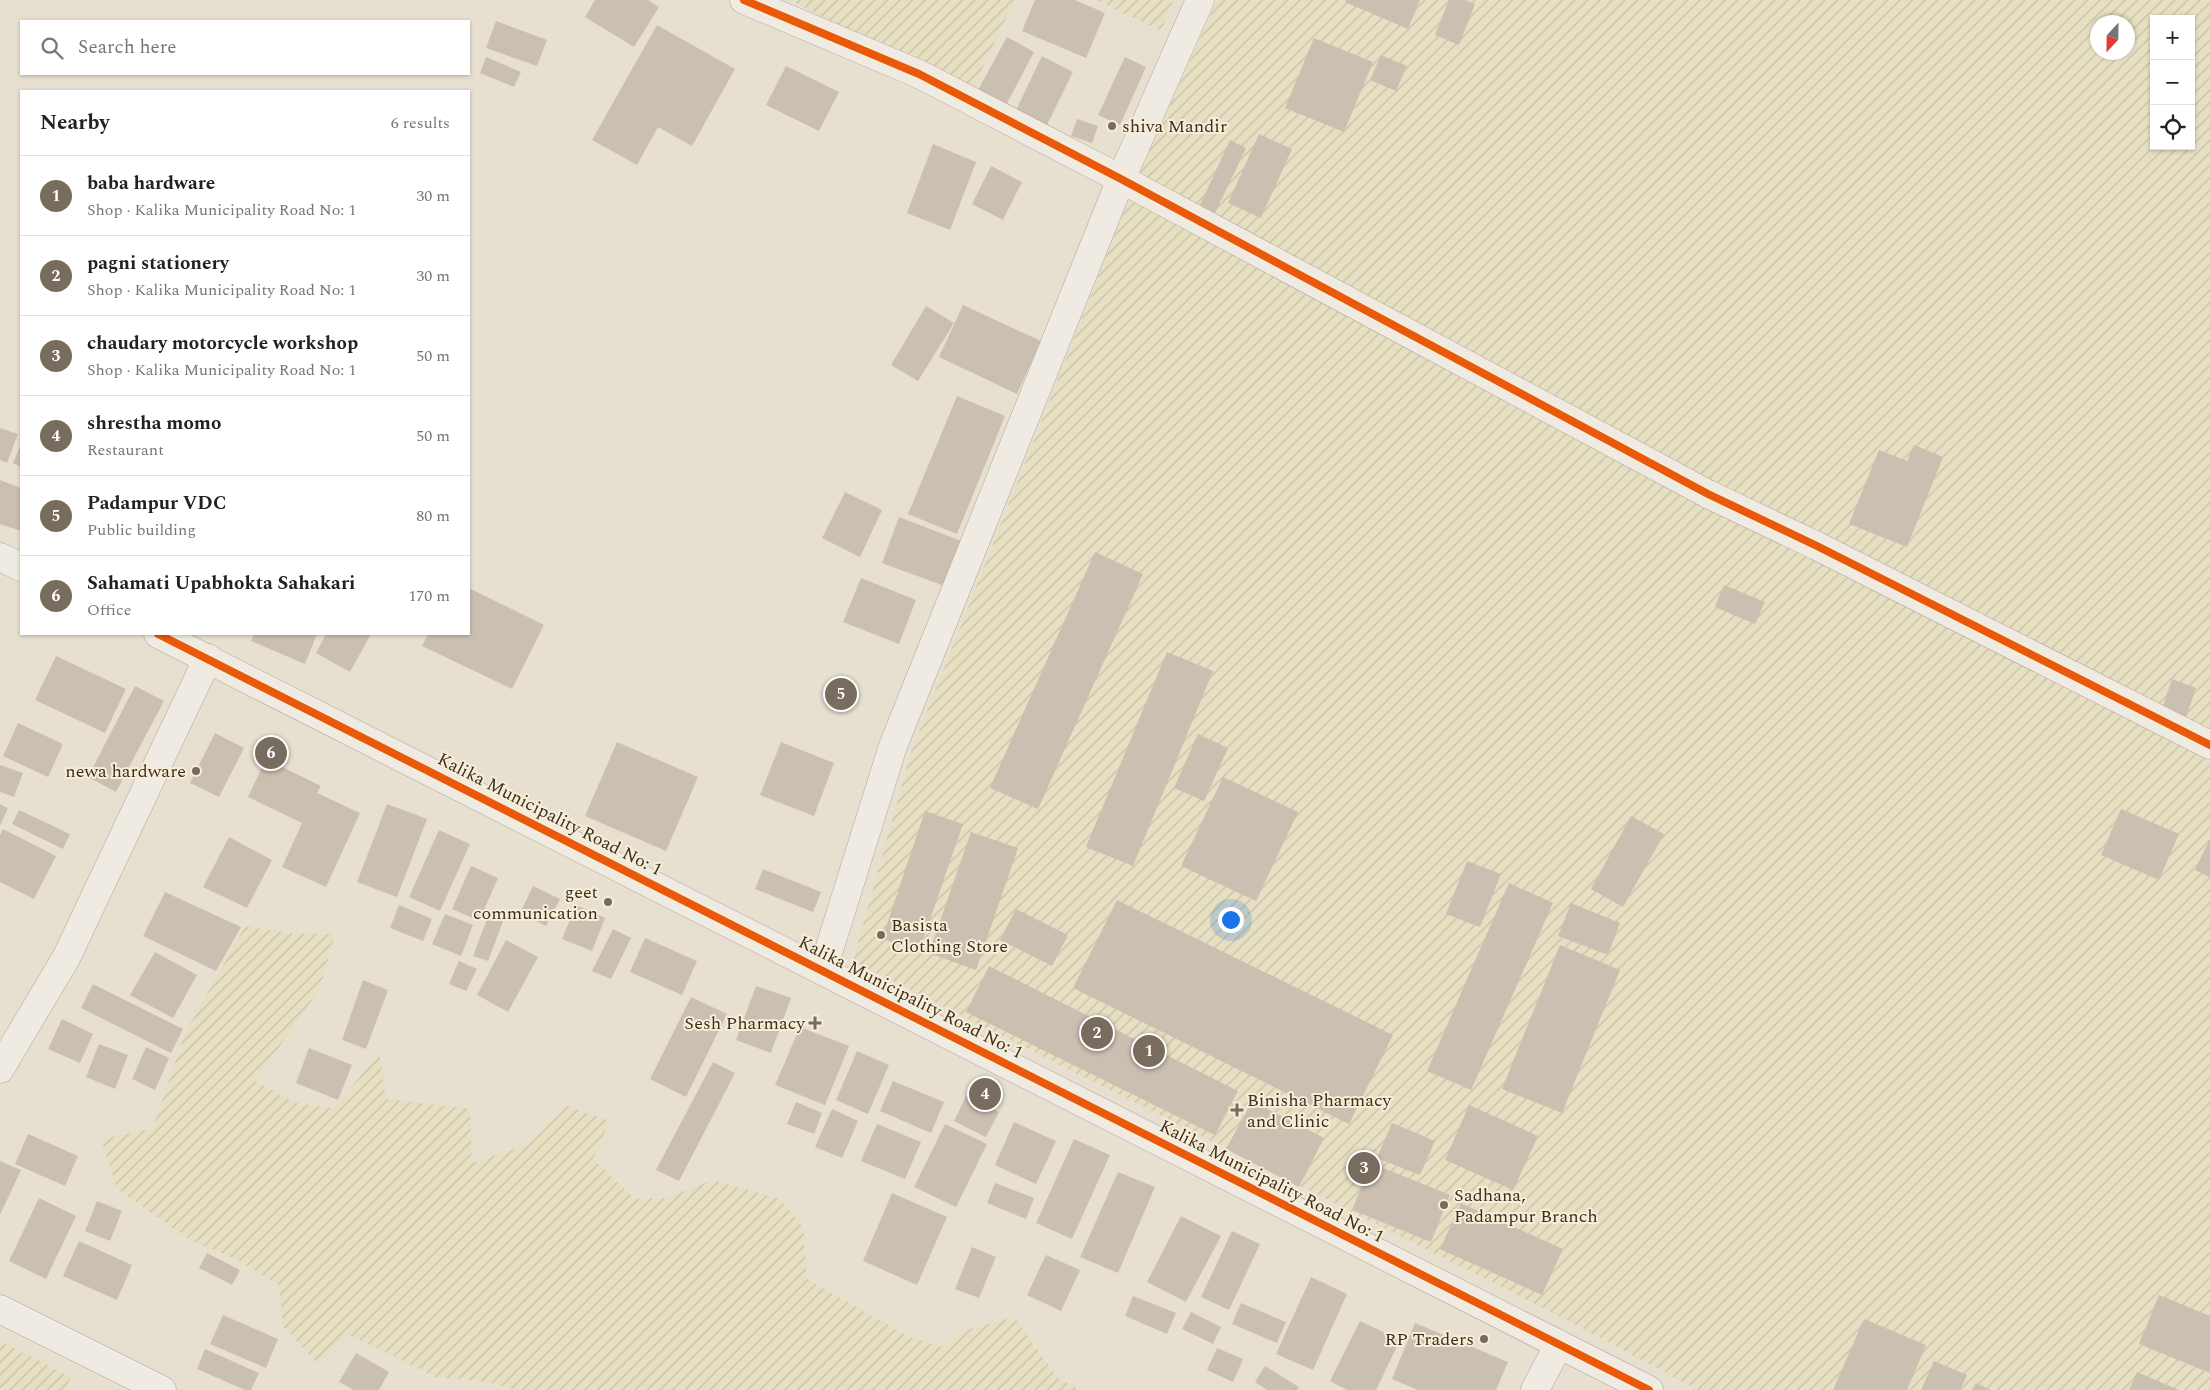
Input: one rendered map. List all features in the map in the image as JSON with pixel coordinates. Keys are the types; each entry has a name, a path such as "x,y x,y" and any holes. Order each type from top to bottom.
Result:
{"street":[{"path":"744,0 918,74 1121,179 1708,494 1817,546 2210,745"},
{"path":"823,969 893,746 1121,179 1200,0"},
{"path":"0,557 20,567"},
{"name":"Kalika Municipality Road No: 1","path":"160,635 823,969 1649,1390"},
{"path":"0,1069 66,958 208,658"},
{"path":"0,1310 162,1390"},
{"path":"1535,1390 1558,1344"}],"shaded area":[{"path":"790,0 1015,0 970,94"},
{"path":"1096,0 1173,0 1161,31"},
{"path":"1217,0 2210,0 2210,1390 1698,1390 1555,1314 853,961 911,752 1136,181"},
{"path":"245,926 287,933 335,934 320,989 255,1081 296,1103 334,1108 379,1054 386,1099 470,1109 472,1163 527,1145 565,1105 610,1121 593,1159 635,1199 667,1198 712,1180 780,1199 803,1227 807,1279 909,1337 941,1347 966,1330 1014,1317 1058,1378 1082,1390 515,1390 488,1382 436,1377 347,1334 317,1363 283,1326 279,1285 236,1259 192,1241 117,1189 101,1139 152,1129 186,1031"},
{"path":"0,1341 71,1377 65,1390 0,1390"}],"building":[{"path":"595,0 648,0 659,7 634,47 585,17"},
{"path":"1035,0 1075,0 1105,13 1086,58 1022,31"},
{"path":"1346,0 1420,0 1408,29 1345,2"},
{"path":"1449,0 1465,0 1475,4 1459,45 1435,35"},
{"path":"496,21 547,40 537,66 486,48"},
{"path":"657,25 735,69 692,146 658,127 637,165 592,140"},
{"path":"1007,37 1034,52 1005,107 977,92"},
{"path":"1314,38 1373,62 1344,132 1285,108"},
{"path":"1381,55 1407,66 1396,91 1370,80"},
{"path":"1042,56 1073,72 1046,127 1015,112"},
{"path":"486,57 521,72 514,87 480,73"},
{"path":"1125,57 1146,67 1120,125 1098,115"},
{"path":"786,66 839,92 819,131 766,105"},
{"path":"1077,119 1098,126 1092,143 1071,136"},
{"path":"1259,134 1292,149 1261,218 1228,203"},
{"path":"1230,140 1246,148 1215,213 1200,205"},
{"path":"933,144 976,162 950,230 907,213"},
{"path":"991,166 1022,182 1003,220 972,204"},
{"path":"963,305 1041,341 1017,394 939,357"},
{"path":"926,306 954,323 918,381 891,365"},
{"path":"957,396 1005,416 957,534 908,514"},
{"path":"0,428 18,434 7,463 0,460"},
{"path":"1914,445 1943,457 1907,547 1849,524 1879,450 1907,461"},
{"path":"20,446 20,466 13,463"},
{"path":"0,480 20,488 20,531 0,524"},
{"path":"845,492 882,510 860,557 822,538"},
{"path":"899,517 964,542 947,587 882,563"},
{"path":"1095,552 1143,574 1038,809 990,788"},
{"path":"861,578 916,600 899,644 843,622"},
{"path":"1724,585 1765,602 1755,624 1715,607"},
{"path":"470,588 544,625 512,689 422,646 428,635 470,635"},
{"path":"254,635 317,635 305,664 251,641"},
{"path":"325,635 370,635 350,672 316,653"},
{"path":"1167,652 1213,671 1133,866 1086,847"},
{"path":"56,656 126,689 105,733 35,700"},
{"path":"2172,679 2196,688 2186,717 2162,709"},
{"path":"135,686 164,701 116,792 88,777"},
{"path":"18,723 63,744 48,777 3,756"},
{"path":"215,733 244,748 219,797 190,783"},
{"path":"1198,734 1228,748 1204,801 1174,788"},
{"path":"617,742 698,777 666,851 585,816"},
{"path":"781,742 834,763 814,816 760,795"},
{"path":"266,759 321,786 317,793 360,813 326,887 282,867 302,823 248,797"},
{"path":"0,765 23,773 14,797 0,792"},
{"path":"1223,777 1298,812 1256,901 1181,866"},
{"path":"0,804 8,808 0,826"},
{"path":"387,804 427,819 397,897 357,882"},
{"path":"2121,809 2179,834 2159,880 2101,855"},
{"path":"19,810 70,834 63,849 12,824"},
{"path":"925,811 963,824 919,951 882,939"},
{"path":"1631,816 1664,834 1623,907 1591,889"},
{"path":"3,829 56,856 34,899 0,882 0,835"},
{"path":"439,830 470,844 440,911 409,897"},
{"path":"971,832 1018,848 976,970 929,953"},
{"path":"229,837 272,860 247,908 203,887"},
{"path":"2210,839 2210,877 2195,870"},
{"path":"1467,861 1501,874 1480,927 1446,914"},
{"path":"471,866 498,878 479,921 452,909"},
{"path":"763,869 821,892 813,912 755,889"},
{"path":"1509,883 1553,903 1471,1090 1427,1071"},
{"path":"533,886 560,899 546,926 520,913"},
{"path":"165,892 241,927 216,971 143,936"},
{"path":"1117,900 1393,1035 1349,1124 1073,988"},
{"path":"1571,903 1620,923 1608,955 1558,936"},
{"path":"399,905 432,919 423,941 390,928"},
{"path":"576,905 605,918 592,951 562,939"},
{"path":"1016,909 1068,935 1052,966 1000,940"},
{"path":"445,914 473,925 461,956 432,944"},
{"path":"489,914 504,919 488,961 473,956"},
{"path":"613,929 631,938 611,979 592,971"},
{"path":"645,938 697,961 682,995 630,972"},
{"path":"506,940 538,957 508,1012 477,995"},
{"path":"1560,945 1620,970 1562,1113 1502,1089"},
{"path":"155,952 197,975 173,1018 130,995"},
{"path":"459,961 477,969 466,991 449,984"},
{"path":"989,966 1238,1091 1215,1135 966,1012"},
{"path":"363,980 388,990 366,1049 342,1040"},
{"path":"93,984 183,1029 171,1053 81,1008"},
{"path":"756,986 791,998 771,1053 736,1040"},
{"path":"691,997 727,1014 686,1097 650,1079"},
{"path":"62,1019 93,1034 80,1063 48,1049"},
{"path":"800,1027 849,1046 825,1105 775,1085"},
{"path":"99,1044 128,1055 115,1089 86,1077"},
{"path":"146,1047 169,1058 155,1090 132,1079"},
{"path":"309,1048 352,1065 338,1100 296,1083"},
{"path":"857,1051 889,1065 868,1114 836,1100"},
{"path":"713,1062 735,1073 679,1181 656,1170"},
{"path":"893,1081 944,1102 931,1133 880,1111"},
{"path":"966,1096 999,1112 986,1137 954,1121"},
{"path":"1252,1101 1324,1138 1299,1187 1226,1149"},
{"path":"796,1102 822,1113 814,1134 787,1124"},
{"path":"1469,1105 1538,1136 1513,1190 1445,1160"},
{"path":"832,1109 858,1121 842,1158 815,1147"},
{"path":"1014,1122 1056,1141 1036,1184 995,1165"},
{"path":"1392,1123 1435,1141 1420,1175 1377,1158"},
{"path":"877,1124 921,1142 905,1179 861,1161"},
{"path":"945,1124 987,1144 956,1207 914,1187"},
{"path":"28,1134 78,1156 65,1186 15,1164"},
{"path":"1074,1139 1110,1155 1072,1239 1036,1223"},
{"path":"0,1161 21,1170 0,1215"},
{"path":"1371,1163 1450,1195 1431,1242 1352,1210"},
{"path":"1118,1172 1155,1187 1118,1273 1080,1257"},
{"path":"995,1183 1034,1198 1026,1219 987,1203"},
{"path":"892,1193 947,1217 917,1285 863,1261"},
{"path":"39,1198 76,1216 46,1279 9,1261"},
{"path":"97,1201 122,1211 110,1241 85,1231"},
{"path":"1461,1203 1563,1249 1542,1295 1440,1249"},
{"path":"1181,1216 1221,1236 1186,1302 1147,1282"},
{"path":"1232,1231 1260,1244 1229,1310 1201,1297"},
{"path":"79,1241 132,1265 117,1300 63,1276"},
{"path":"972,1247 996,1257 979,1298 955,1289"},
{"path":"207,1253 240,1270 232,1285 199,1268"},
{"path":"1046,1255 1080,1270 1061,1311 1027,1295"},
{"path":"1311,1277 1347,1294 1313,1370 1276,1354"},
{"path":"2159,1295 2210,1316 2210,1373 2139,1344"},
{"path":"1133,1296 1176,1313 1167,1334 1125,1316"},
{"path":"1241,1303 1286,1322 1277,1343 1232,1324"},
{"path":"1191,1312 1221,1327 1213,1344 1182,1329"},
{"path":"223,1315 278,1339 266,1368 210,1344"},
{"path":"1864,1319 1926,1345 1907,1390 1833,1390"},
{"path":"1360,1321 1400,1340 1376,1390 1347,1390 1330,1381"},
{"path":"1415,1323 1508,1362 1496,1390 1418,1390 1392,1379"},
{"path":"1217,1348 1243,1359 1233,1382 1207,1370"},
{"path":"205,1349 259,1373 251,1390 245,1390 197,1369"},
{"path":"356,1353 389,1372 379,1390 354,1390 339,1382"},
{"path":"1934,1361 1967,1375 1960,1390 1921,1390"},
{"path":"1265,1366 1299,1387 1297,1390 1267,1390 1255,1382"},
{"path":"2137,1372 2179,1390 2129,1390"},
{"path":"1976,1383 1991,1390 1972,1390"}],"cycle path":[{"path":"744,0 919,74 1121,179 1708,494 1817,546 2210,745"},
{"path":"160,635 1649,1390"}],"place":[{"name":"shiva Mandir","path":"1112,126"},
{"name":"Padampur VDC","path":"841,694"},
{"name":"Sahamati Upabhokta Sahakari","path":"271,753"},
{"name":"newa hardware","path":"196,771"},
{"name":"geet communication","path":"608,902"},
{"name":"Basista Clothing Store","path":"881,935"},
{"name":"Sesh Pharmacy","path":"815,1023"},
{"name":"pagni stationery","path":"1097,1033"},
{"name":"baba hardware","path":"1149,1051"},
{"name":"shrestha momo","path":"985,1094"},
{"name":"Binisha Pharmacy and Clinic","path":"1237,1110"},
{"name":"chaudary motorcycle workshop","path":"1364,1168"},
{"name":"Sadhana, Padampur Branch","path":"1444,1205"},
{"name":"RP Traders","path":"1484,1339"}]}
